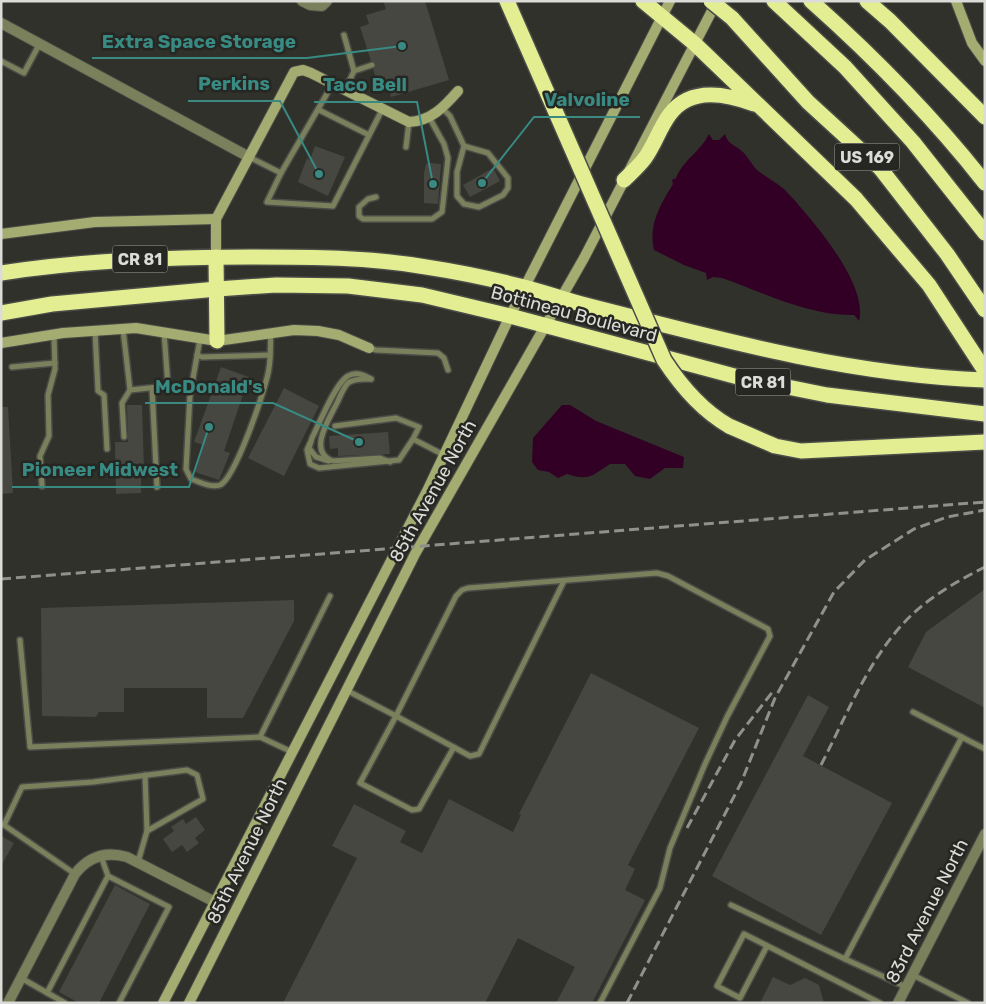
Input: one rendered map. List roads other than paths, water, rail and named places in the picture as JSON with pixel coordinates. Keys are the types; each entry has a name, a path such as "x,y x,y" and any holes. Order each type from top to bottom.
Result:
{"highway":[{"path":"507,1 664,360 676,379 694,397 730,426 775,446 801,451 985,442"},
{"path":"642,1 695,44 856,199 895,242 929,285 985,371"},
{"name":"US 169","path":"710,1 732,18 808,102 880,168 947,254 985,310"},
{"name":"US 169","path":"774,1 845,68 913,142 985,233"},
{"path":"811,1 877,62 930,118 985,184"},
{"path":"867,1 890,21 985,117"},
{"path":"624,180 645,157 670,114 687,100 704,95 729,95 760,107"},
{"path":"216,257 217,341"},
{"name":"Bottineau Boulevard","path":"216,257 374,260 426,267 525,287 734,343 824,362 910,374 985,380"},
{"name":"CR 81","path":"1,273 106,260 216,257"},
{"name":"Bottineau Boulevard","path":"1,313 52,304 276,285 348,286 422,295 510,316 738,377 818,393 985,414"}],"main road":[{"name":"85th Avenue North","path":"163,1003 445,455 510,316 670,1"},
{"name":"85th Avenue North","path":"189,1003 309,761 429,530 546,326 717,1"},
{"path":"956,1 972,43 985,61"},
{"path":"216,257 216,219 294,72 303,70 409,122 419,121 443,109 458,92"},
{"path":"1,234 95,222 216,219"},
{"path":"1,343 54,334 123,328 164,332 217,341 271,333 318,331 339,335 369,348"},
{"path":"329,681 346,690"},
{"path":"292,752 309,761"}],"street":[{"path":"302,1 310,5 325,4"},
{"path":"1,24 249,157"},
{"name":"83rd Avenue North","path":"898,1003 985,834"},
{"path":"11,1002 21,978 75,874 88,860 101,855 116,854 138,862 215,902"}],"lane":[{"path":"344,35 354,71 344,90"},
{"path":"1,61 24,73 40,44"},
{"path":"354,71 372,65"},
{"path":"332,85 266,202 333,206 382,110"},
{"path":"443,109 450,116 464,146 458,172 457,196 464,204 479,207 503,195 508,188 508,178 488,153 464,146"},
{"path":"319,110 368,135"},
{"path":"376,197 368,199 359,207 359,216 363,219 432,219 442,212 448,158 444,144 429,117"},
{"path":"406,147 409,122"},
{"path":"249,157 281,174"},
{"path":"123,328 130,390 122,403 124,437"},
{"path":"95,330 98,391 104,395 107,449"},
{"path":"130,390 168,386 164,332"},
{"path":"200,339 190,394 186,474 191,479 208,486 219,486 230,475 261,395 269,369 271,333"},
{"path":"42,486 40,456 49,436 48,395 55,363 54,334"},
{"path":"369,348 376,350 438,352 444,358 448,370"},
{"path":"198,355 202,357 270,355"},
{"path":"12,367 55,363"},
{"path":"333,461 328,460 322,450 323,430 348,383 371,379 361,374 354,374 343,380 310,443 308,458 314,467 399,460 405,454 418,427 396,418 336,426"},
{"path":"152,388 157,487"},
{"path":"413,439 445,455"},
{"path":"310,443 310,448 316,457 327,462 380,458 390,462"},
{"path":"454,747 419,809 412,810 360,784 456,596 462,590 657,574 668,576 762,624 768,629 770,636 727,718 670,848 660,888 600,1003"},
{"path":"346,690 470,756 479,754 564,581"},
{"path":"260,737 330,596"},
{"path":"20,640 30,747 260,737 292,752"},
{"path":"913,712 985,749"},
{"path":"845,959 962,737"},
{"path":"75,874 4,825 22,787 93,782 187,770 197,775 203,799 147,832"},
{"path":"138,862 147,832 144,775"},
{"path":"101,855 108,876 169,907 119,1003"},
{"path":"47,993 108,876"},
{"path":"731,905 906,987"},
{"path":"767,946 740,998 717,986 744,934 880,1003"},
{"path":"913,976 968,1003"},
{"path":"21,978 65,1003"}],"railway":[{"path":"1,579 985,502"},
{"path":"627,1003 741,783 775,698 834,592 865,560 914,529 947,517 985,510"},
{"path":"821,765 864,679 890,639 923,605 953,584 985,567"},
{"path":"687,828 735,740 774,690"}],"place":[{"name":"Extra Space Storage","path":"402,46"},
{"name":"Perkins","path":"319,174"},
{"name":"Valvoline","path":"482,183"},
{"name":"Taco Bell","path":"433,184"},
{"name":"Pioneer Midwest","path":"209,427"},
{"name":"McDonald's","path":"359,442"}]}
